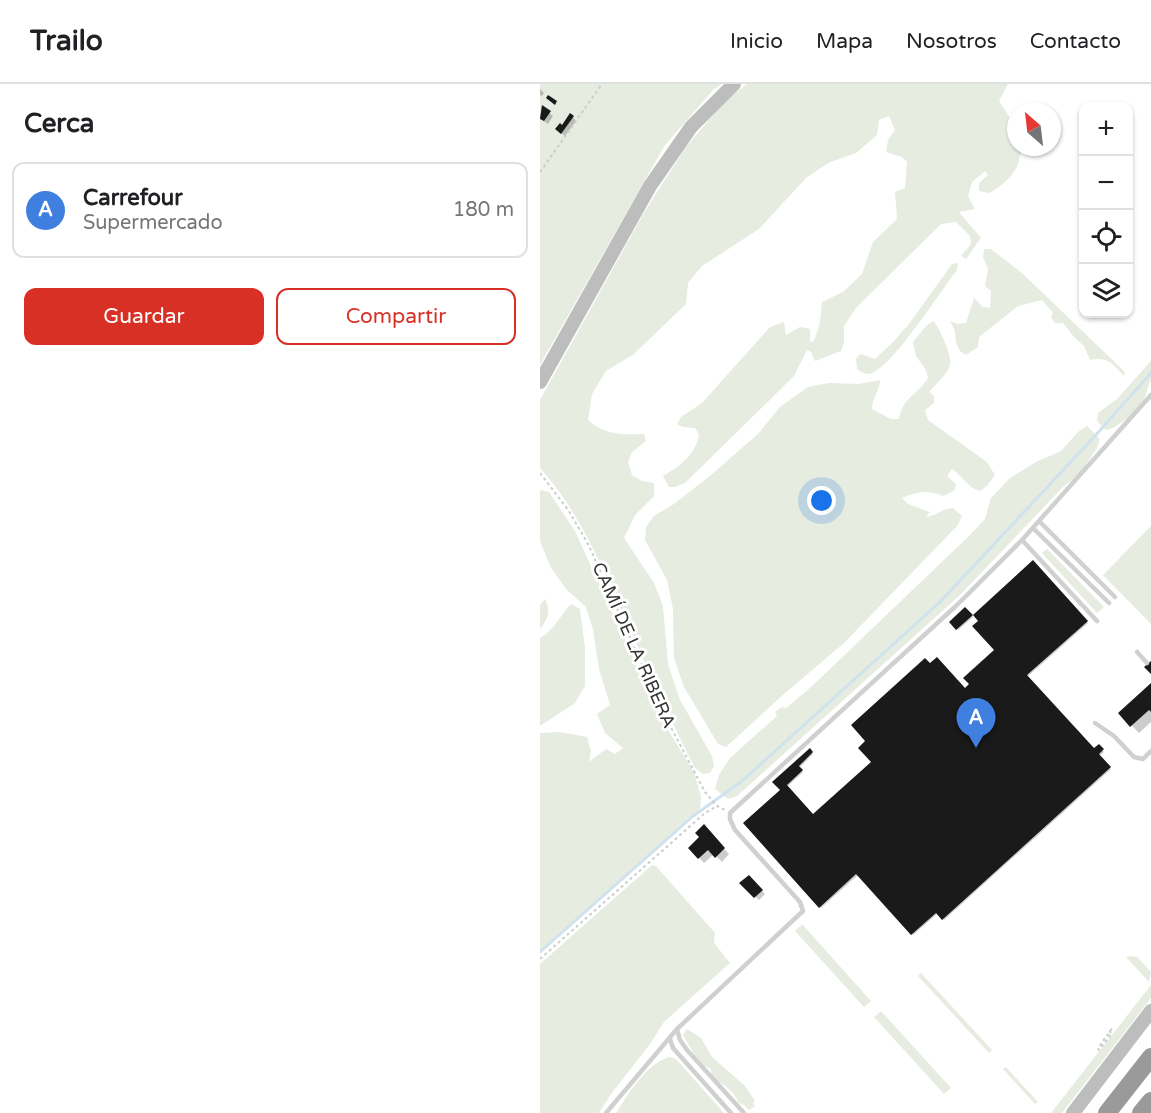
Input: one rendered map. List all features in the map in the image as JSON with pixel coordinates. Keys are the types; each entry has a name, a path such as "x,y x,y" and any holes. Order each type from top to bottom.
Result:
{"highway":[{"path":"1107,1113 1151,1057"},
{"path":"1141,1113 1151,1101"}],"main road":[{"path":"540,381 650,186 691,127 734,84"},
{"path":"1073,1113 1151,1011"}],"lane":[{"path":"606,1113 677,1029 803,911 800,902 735,830 730,813 957,604 1022,540 1151,395"},
{"path":"1039,521 1115,597"},
{"path":"1033,528 1109,603"},
{"path":"1022,540 1097,621"},
{"path":"1137,652 1147,663"},
{"path":"1095,723 1114,736 1134,757 1143,759 1151,751"},
{"path":"677,1029 680,1040 687,1050 744,1113"},
{"path":"670,1039 673,1048 731,1113"}],"path":[{"path":"540,172 602,84"},
{"name":"CAMÍ DE LA RIBERA","path":"540,473 569,512 589,546 666,718 705,792 717,806 730,813"},
{"path":"540,959 705,813 717,806"},
{"path":"1109,1031 1112,1033 1100,1050 1098,1048 1109,1031 1113,1027"}],"shaded area":[{"path":"540,84 722,84 713,90 665,145 540,365"},
{"path":"747,84 1008,84 999,101 1007,113 1007,156 1020,156 1017,167 1010,177 990,193 979,191 979,183 988,175 985,171 972,182 968,196 975,209 959,212 981,238 966,259 961,256 971,244 970,236 956,222 941,224 856,308 844,326 844,342 841,351 815,361 811,352 807,350 794,376 685,483 669,487 663,476 687,458 698,441 699,434 695,428 677,424 681,417 702,403 770,327 784,322 786,335 800,327 810,329 810,342 814,341 820,323 822,302 843,292 862,274 873,242 897,219 895,192 905,188 907,162 902,157 886,152 888,140 895,130 889,116 879,120 877,135 856,153 828,163 806,178 759,229 702,266 688,283 686,304 634,354 606,371 592,394 588,420 594,425 614,433 644,434 646,441 632,452 628,462 632,475 642,481 654,483 654,496 635,515 624,538 654,583 663,606 668,664 680,700 712,756 714,766 710,773 703,774 695,768 686,751 590,542 567,503 540,468 540,400 642,216 685,148 726,100"},
{"path":"984,249 991,249 1022,273 1125,372 1124,376 1105,360 1090,360 1084,346 1063,323 1055,323 1051,317 1053,313 1042,300 1018,306 979,337 978,347 966,355 960,351 950,321 958,324 966,323 974,298 983,307 990,308 991,291 985,286 988,269 983,257"},
{"path":"958,263 957,270 894,355 870,374 857,369 856,359 860,354 875,359 909,324 952,264"},
{"path":"933,321 945,342 950,365 941,380 929,392 934,396 934,403 925,410 928,420 987,462 995,475 980,491 969,485 952,469 947,476 956,484 954,491 943,496 922,492 902,498 908,504 930,512 926,517 953,508 962,516 957,526 844,643 726,747 718,744 684,687 674,658 673,609 667,580 645,540 646,527 654,516 674,504 711,475 758,434 780,407 808,387 829,383 859,384 880,380 872,409 891,419 899,419 907,400 928,378 926,370 916,356 913,342"},
{"path":"1151,361 1151,381 1144,399 1127,418 1117,426 1106,430 1097,421 1098,413 1117,399"},
{"path":"1087,426 1100,439 1097,448 1080,474 1064,486 960,595 737,796 728,799 715,789 719,775 730,758 777,716 775,712 782,707 786,708 810,688 969,536 985,519 991,498 1010,478 1036,462 1061,451 1078,432"},
{"path":"540,490 549,492 575,531 660,717 694,772 701,797 700,811 540,952 540,733 560,732 587,737 591,751 589,762 606,749 615,754 623,748 605,733 597,714 610,705 599,669 593,630 586,607 567,590 551,568 540,541"},
{"path":"1151,526 1151,624 1103,575"},
{"path":"1047,549 1104,607 1097,613 1042,553"},
{"path":"545,599 548,615 540,629 540,605"},
{"path":"571,604 580,609 585,648 585,686 575,703 540,726 540,638 553,627"},
{"path":"652,865 656,866 715,933 714,943 730,963 664,1022 599,1113 540,1113 540,964"},
{"path":"802,924 871,1001 864,1007 795,931"},
{"path":"1126,957 1137,957 1151,972 1149,982"},
{"path":"921,973 992,1050 989,1053 918,976"},
{"path":"1151,985 1151,998 1062,1113 1051,1113"},
{"path":"881,1011 951,1088 944,1094 874,1017"},
{"path":"687,1029 701,1038 712,1057 745,1086 755,1101 753,1103 755,1106 749,1110 739,1103 728,1088 712,1078 711,1069 700,1064 683,1035"},
{"path":"669,1057 676,1059 724,1113 616,1113 645,1073 652,1066"},
{"path":"1006,1067 1038,1102 1035,1104 1003,1069"}],"building":[{"path":"548,95 557,101 555,105 546,98"},
{"path":"542,105 551,111 544,121 540,119"},
{"path":"570,113 574,116 561,134 555,129 560,123 562,125"},
{"path":"1033,560 1088,621 1027,675 1094,748 1099,744 1104,749 1099,754 1111,767 942,920 936,913 911,935 856,874 819,908 743,823 780,790 772,782 810,748 813,752 799,766 803,770 787,785 813,814 871,762 858,748 865,741 851,725 925,658 930,663 937,657 965,688 969,684 963,678 994,650 972,626 978,621 973,615"},
{"path":"965,607 973,615 956,630 949,622"},
{"path":"1151,661 1151,674 1144,667"},
{"path":"1151,683 1151,712 1149,710 1130,727 1118,713"},
{"path":"704,824 725,848 715,858 708,850 698,859 688,848 699,837 695,833"},
{"path":"749,875 763,890 754,898 739,883"}],"waterway":[{"path":"540,952 692,817 742,781 940,602 1151,373"}],"place":[{"name":"Carrefour","path":"976,748"}]}
